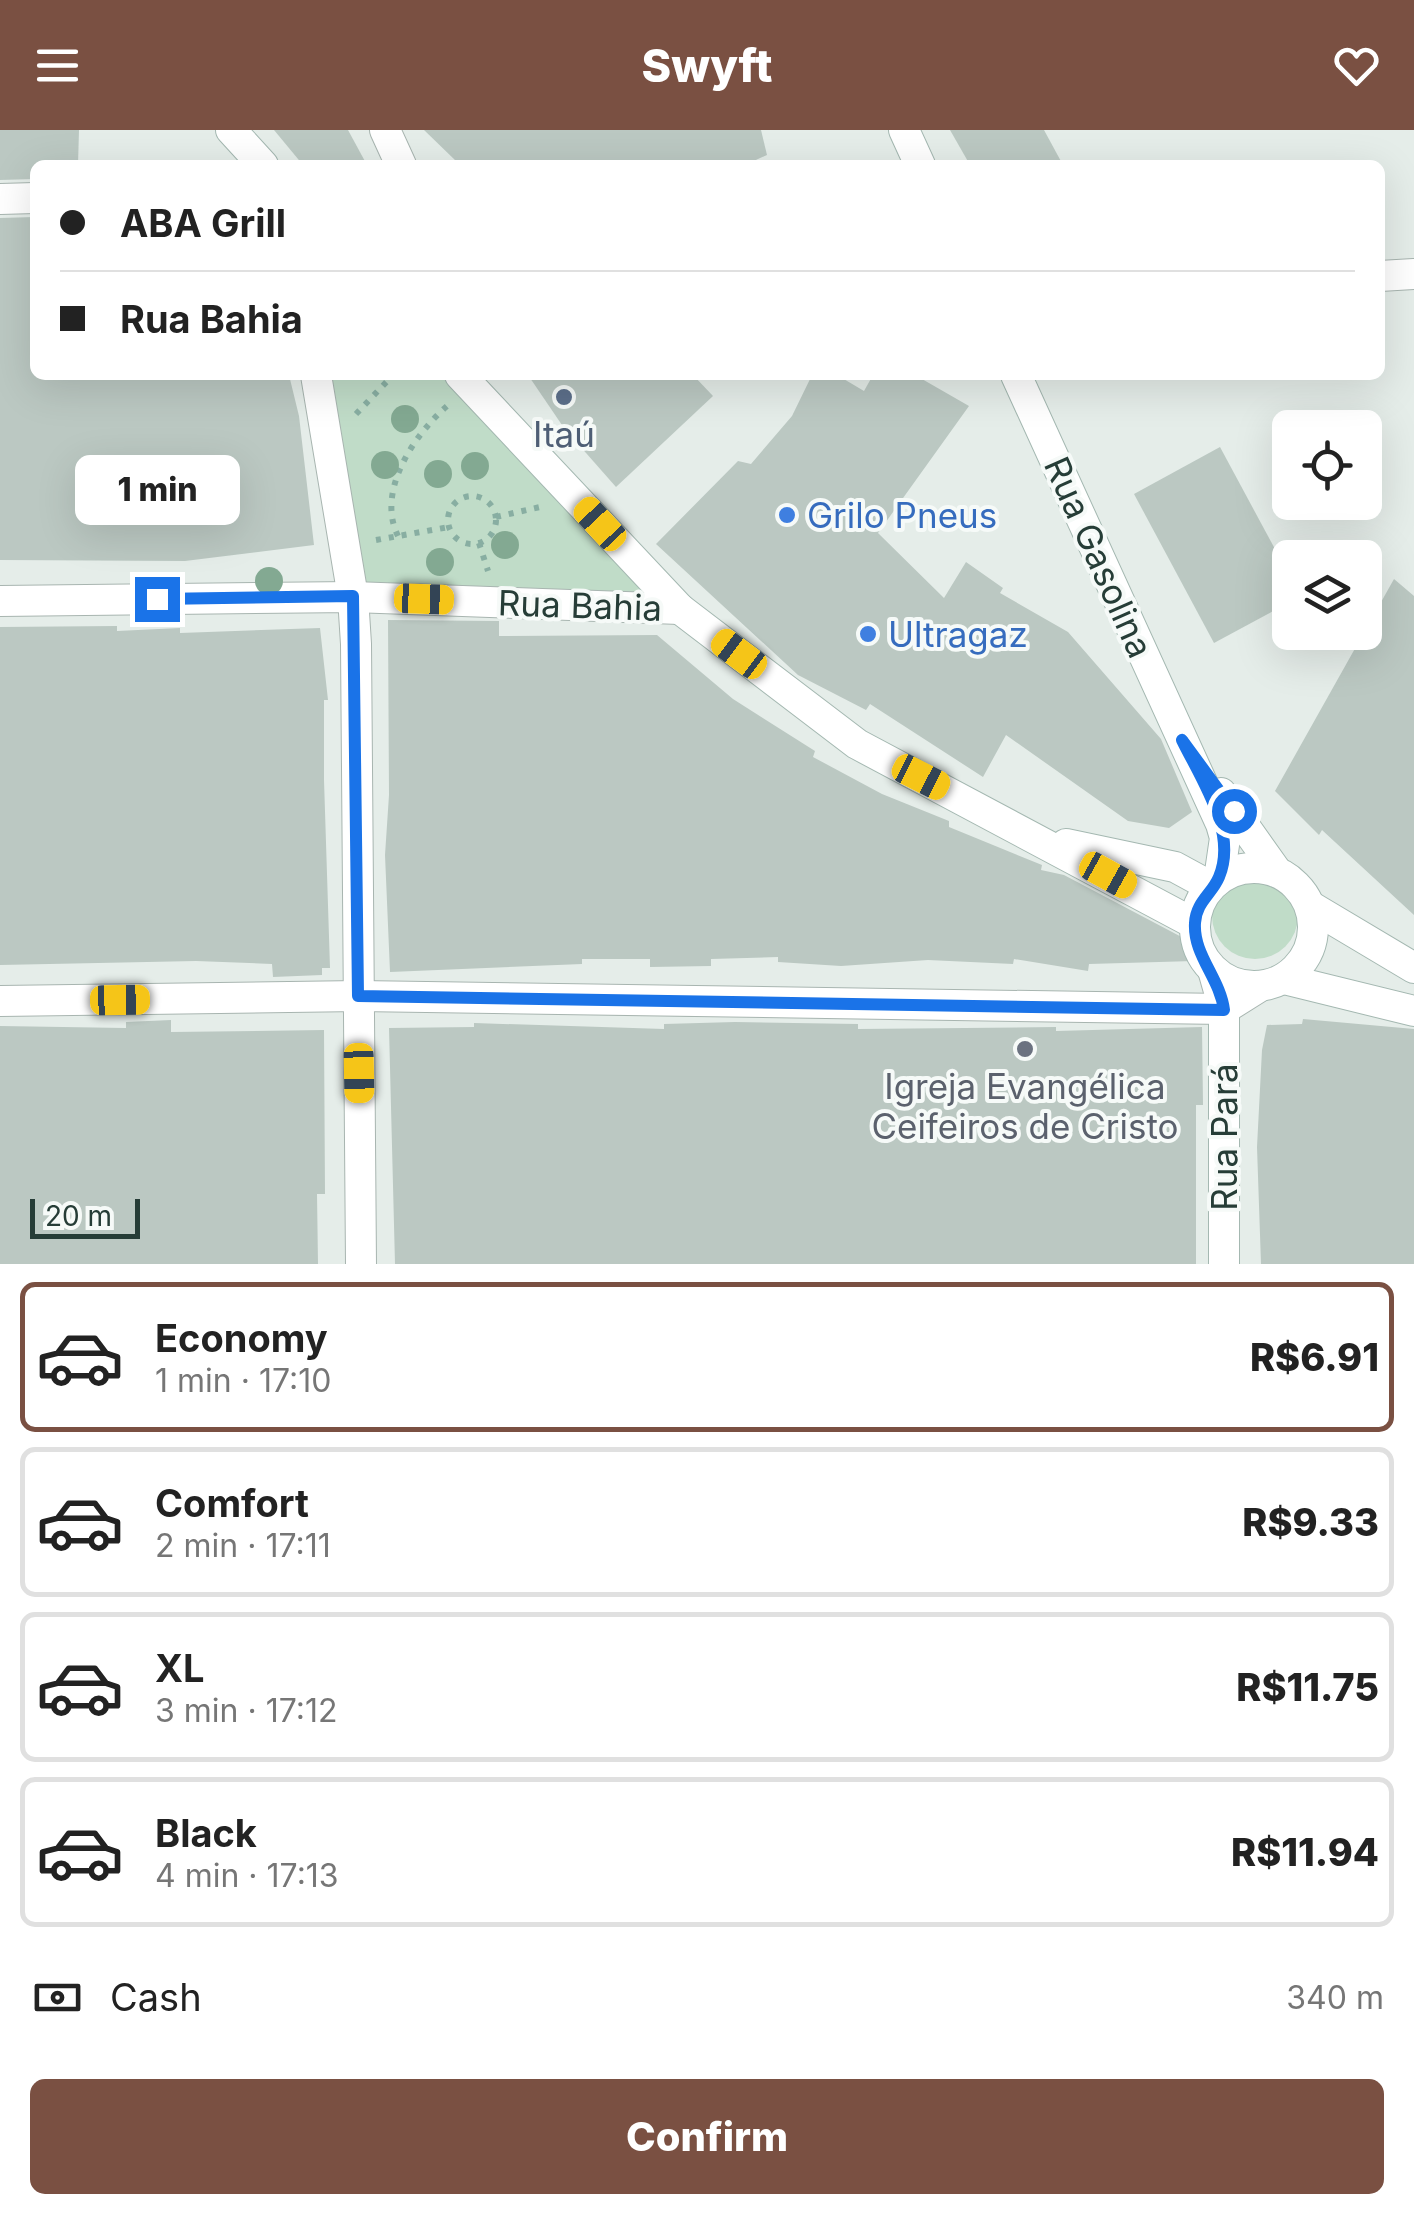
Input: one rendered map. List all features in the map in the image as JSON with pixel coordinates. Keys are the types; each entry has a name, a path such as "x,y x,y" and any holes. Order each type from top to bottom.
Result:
{"street":[{"path":"230,130 258,160"},
{"path":"385,130 399,160"},
{"path":"904,130 918,160"},
{"path":"0,199 30,198"},
{"path":"1385,276 1414,274"},
{"path":"317,380 353,596 360,1264"},
{"name":"Rua Gasolina","path":"1018,380 1182,740"},
{"path":"456,388 680,609 857,744 1050,843 1195,924"},
{"name":"Rua Bahia","path":"0,601 353,596 680,609"},
{"path":"1182,740 1278,872"},
{"path":"1182,740 1225,838 1214,883 1195,924 1202,956 1212,970 1242,986 1271,983 1414,1011"},
{"path":"1050,843 1094,847 1175,867 1214,883 1246,867 1278,872 1291,879 1310,906 1414,968"},
{"path":"0,1001 358,996 1224,1010 1271,983 1307,955 1313,939 1310,906"},
{"name":"Rua Pará","path":"1212,970 1224,1010 1224,1264"}],"path":[{"path":"352,418 388,380"},
{"path":"398,536 390,519 402,467 456,388"},
{"path":"466,497 488,503 496,518 492,534 479,543 464,543 449,526 454,505 466,497"},
{"path":"496,518 551,505"},
{"path":"360,543 449,526"}],"green space":[{"path":"327,380 455,380 663,601 361,590"},
{"path":"1255,873 1285,886 1298,916 1285,946 1255,959 1225,946 1212,916 1225,886"}],"building":[{"path":"0,130 79,130 78,160 30,160 30,179 0,180"},
{"path":"274,130 348,130 364,160 299,160"},
{"path":"424,130 761,130 767,155 756,160 455,160"},
{"path":"950,130 1044,130 1060,160 967,160"},
{"path":"30,217 30,380 290,380 299,416 314,545 185,561 0,560 0,218"},
{"path":"531,380 698,380 713,396 616,487 564,428"},
{"path":"810,380 845,380 864,391 870,380 924,380 969,406 878,533 944,598 966,562 1003,588 1000,593 1068,632 1161,739 1192,812 1169,828 1128,821 1006,735 983,777 870,704 866,710 798,675 656,544 738,461 751,464 792,416"},
{"path":"1220,447 1272,544 1272,612 1214,643 1134,494"},
{"path":"1394,579 1414,596 1414,915 1322,830 1319,835 1275,791 1354,650 1382,650 1382,600"},
{"path":"388,620 499,621 499,636 657,635 733,699 815,751 813,757 882,794 949,821 949,827 1042,865 1041,870 1064,875 1191,942 1194,961 1089,964 1088,971 1014,959 1013,964 928,960 841,966 778,962 778,957 711,959 711,966 650,967 650,959 582,959 582,964 390,972 385,855 389,795"},
{"path":"117,626 117,631 180,628 180,633 320,628 328,700 324,700 324,780 330,968 322,968 322,975 273,977 272,964 196,961 0,965 0,627"},
{"path":"1303,1019 1414,1029 1414,1264 1261,1264 1257,1147 1262,1050 1267,1025 1302,1024"},
{"path":"171,1020 171,1032 324,1030 325,1194 317,1194 318,1264 0,1264 0,1026 126,1028 126,1022"},
{"path":"474,1023 664,1029 664,1024 858,1024 858,1029 1056,1027 1056,1031 1202,1027 1203,1105 1196,1105 1196,1264 395,1264 389,1028 474,1027"}],"place":[{"name":"Itaú","path":"564,397"},
{"name":"Grilo Pneus","path":"787,515"},
{"name":"Ultragaz","path":"868,634"},
{"name":"Igreja Evangélica Ceifeiros de Cristo","path":"1025,1049"}],"route":[{"path":"157,599 353,596 358,996 1224,1010 1222,992 1196,940 1195,924 1202,897 1219,879 1225,838 1182,740 1234,811"}]}
